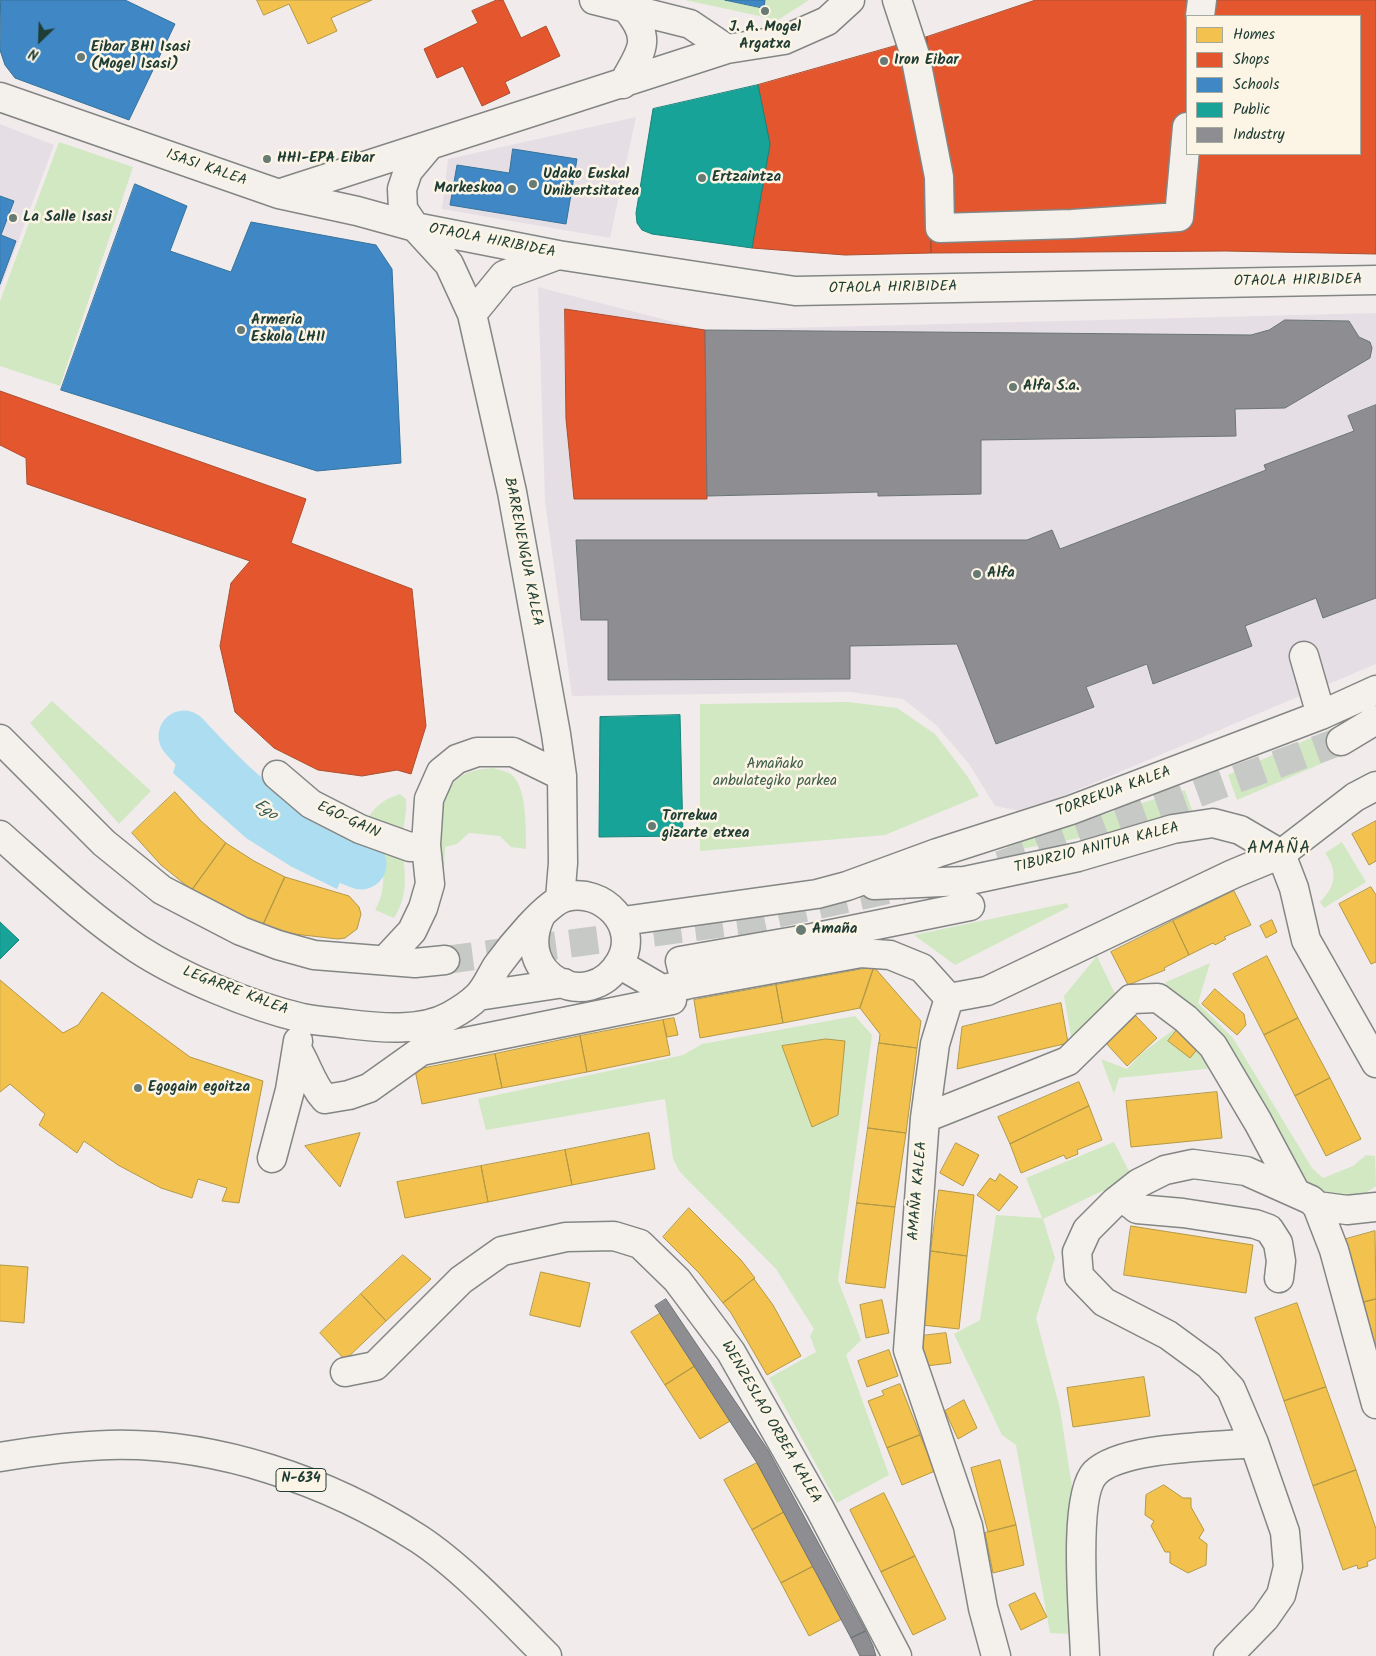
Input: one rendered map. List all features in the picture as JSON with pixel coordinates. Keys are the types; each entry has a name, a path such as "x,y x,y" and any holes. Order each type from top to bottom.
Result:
{"main road":[{"path":"594,0 669,17 690,24 727,48"},
{"path":"279,194 623,84 727,48 784,40 827,21 850,0"},
{"path":"1200,15 1202,0"},
{"path":"623,84 643,45 640,24 627,9"},
{"path":"901,10 913,49 939,177 940,228 1072,224 1179,217 1186,138"},
{"name":"ISASI KALEA","path":"0,97 279,194 357,211 415,227"},
{"name":"BARRENENGUA KALEA","path":"428,146 408,172 402,189 403,209 415,227 449,264 472,314 512,492 562,776 563,863 550,907"},
{"name":"OTAOLA HIRIBIDEA","path":"415,227 558,256 795,291 1376,280"},
{"path":"472,314 504,275 558,256"},
{"path":"1304,656 1321,715"},
{"name":"TORREKUA KALEA","path":"847,886 936,853 1071,810 1321,715 1376,690"},
{"path":"1341,742 1376,720"},
{"path":"0,739 104,843 162,890 241,931 278,945 314,954 415,963 445,960"},
{"path":"386,959 412,918 423,908 430,884 418,846 429,799 441,772 457,759 477,752 513,752 562,776"},
{"name":"EGO-GAIN","path":"277,775 312,804 360,829 418,846"},
{"path":"297,1049 307,1065 319,1092 325,1099 349,1095 369,1088 421,1051 861,953 890,955 922,968 949,998 987,991 1233,874 1280,854 1355,798 1376,786"},
{"name":"TIBURZIO ANITUA KALEA","path":"847,886 965,881 1078,857 1173,829 1213,823 1240,830 1280,854"},
{"name":"LEGARRE KALEA","path":"0,835 78,903 138,949 194,979 302,1018 371,1027 416,1026 448,1017 478,996"},
{"path":"1280,854 1294,888 1306,940 1376,1063"},
{"path":"622,921 817,894 847,886"},
{"path":"478,996 498,965 550,907 578,894 592,896 605,902 622,921 625,944 619,964 613,972 601,982 585,987 555,980 543,969 536,956 533,942 534,928 550,907"},
{"path":"679,992 680,961 812,938 970,906"},
{"path":"619,964 662,990 679,992"},
{"path":"478,996 564,983"},
{"name":"AMAÑA KALEA","path":"949,998 935,1044 925,1118 908,1350 968,1526 983,1608 996,1656"},
{"path":"925,1118 1068,1061 1132,999 1158,998 1186,1019 1213,1046 1334,1250 1376,1404"},
{"path":"272,1158 290,1090 302,1018"},
{"path":"1228,1656 1265,1618 1276,1603 1281,1595 1288,1567 1285,1532 1254,1443 1231,1389 1209,1365 1168,1336 1104,1302 1079,1276 1077,1252 1087,1230 1115,1202 1139,1183 1165,1170 1193,1164 1246,1171 1306,1200 1347,1210 1376,1207"},
{"path":"1122,1197 1137,1209 1183,1213 1255,1224 1269,1229 1278,1242 1281,1261 1279,1278"},
{"name":"WENZESLAO ORBEA KALEA","path":"345,1372 375,1366 461,1280 502,1251 566,1237 614,1236 640,1244 677,1280 731,1352 820,1509 897,1656"},
{"path":"1085,1656 1081,1568 1083,1498 1095,1473 1116,1460 1160,1449 1254,1443"},
{"name":"N-634","path":"0,1457 54,1448 110,1445 160,1448 211,1455 256,1466 305,1482 361,1505 420,1540 467,1578 547,1656"}],"shaded area":[{"name":"Udako Euskal Unibertsitatea","path":"636,117 610,238 442,209 448,159"},
{"name":"La Salle Isasi","path":"0,124 54,145 0,290"},
{"path":"538,287 705,330 1376,313 1376,664 1025,812 995,806 969,764 936,725 903,699 850,692 572,696 545,502"}],"green space":[{"name":"J. A. Mogel Argatxa","path":"685,0 725,0 763,8 766,0 809,0 778,20"},
{"path":"59,142 133,167 60,386 0,366 0,301"},
{"path":"52,701 151,791 119,824 30,723"},
{"name":"Amañako anbulategiko parkea","path":"848,702 897,708 935,734 968,777 979,796 885,835 700,851 700,704"},
{"path":"1333,728 1344,754 1237,800 1228,775"},
{"path":"493,768 512,775 521,789 525,810 526,849 511,847 500,836 469,833 457,844 445,847 444,868 441,867 439,844 441,817 443,804 448,792 454,782 463,775"},
{"path":"1185,790 1194,816 1016,850 1002,845"},
{"path":"400,794 406,799 403,834 405,887 400,907 394,918 375,910 383,888 383,876 380,852 368,818 381,803"},
{"path":"1342,842 1366,882 1324,908 1320,902 1329,890 1333,878 1332,866 1325,853"},
{"path":"1067,903 1069,907 955,965 914,935"},
{"path":"1097,956 1118,1000 1072,1041 1064,996"},
{"path":"1210,963 1198,1003 1233,1038 1312,1168 1323,1178 1353,1166 1366,1155 1375,1156 1376,1186 1362,1194 1339,1197 1314,1194 1311,1185 1302,1183 1161,992 1166,982"},
{"path":"855,1016 872,1035 838,1280 861,1340 846,1355 889,1475 837,1503 769,1378 816,1352 810,1336 814,1329 776,1269 680,1172 673,1159 665,1099 486,1130 478,1099 683,1055 702,1044"},
{"path":"1177,1027 1215,1068 1119,1078 1114,1094 1101,1059 1127,1069 1142,1053"},
{"path":"1114,1142 1132,1177 1043,1219 1055,1258 1036,1318 1060,1409 1073,1493 1077,1634 1050,1633 1016,1445 1002,1435 954,1334 980,1320 996,1215 1042,1218 1026,1178"}],"water":[{"path":"188,724 250,789 310,830 354,852 337,889 292,867 246,838 173,773"}],"building: Homes":[{"path":"257,0 372,0 331,18 337,31 308,44 289,4 264,15"},
{"path":"175,792 201,821 226,843 192,890 161,865 132,833"},
{"path":"1376,821 1376,861 1369,865 1352,834"},
{"path":"226,843 254,861 285,877 263,925 227,911 192,890"},
{"path":"285,877 349,896 359,907 361,914 357,929 345,938 338,939 294,934 263,925"},
{"path":"1371,887 1376,895 1376,962 1371,964 1339,904"},
{"path":"1234,891 1251,925 1224,937 1226,939 1215,945 1213,943 1189,955 1173,921"},
{"path":"1272,920 1277,932 1266,938 1260,926"},
{"path":"1173,921 1189,955 1164,968 1165,970 1128,985 1111,952"},
{"path":"1267,956 1298,1018 1264,1035 1233,974"},
{"path":"874,967 921,1021 917,1048 879,1043 880,1034 860,1008"},
{"path":"874,967 860,1008 783,1023 776,985"},
{"name":"Egogain egoitza","path":"0,980 63,1033 78,1025 102,992 190,1057 263,1081 239,1203 222,1201 227,1188 198,1179 192,1198 161,1188 118,1165 84,1141 77,1153 39,1125 45,1114 10,1084 0,1092"},
{"path":"776,985 783,1023 700,1038 694,1000"},
{"path":"1215,989 1244,1014 1246,1025 1237,1035 1202,1004"},
{"path":"1061,1003 1068,1043 957,1069 962,1027"},
{"path":"1134,1014 1157,1038 1127,1066 1105,1042"},
{"path":"674,1018 678,1035 667,1037 663,1020"},
{"path":"1298,1018 1330,1078 1295,1096 1264,1035"},
{"path":"663,1020 670,1055 587,1072 580,1036"},
{"path":"1177,1030 1199,1047 1190,1058 1168,1041"},
{"path":"580,1036 587,1072 502,1088 495,1054"},
{"path":"826,1039 845,1041 838,1115 812,1127 782,1046"},
{"path":"879,1043 917,1048 906,1133 868,1128"},
{"path":"495,1054 502,1088 422,1104 415,1070"},
{"path":"1330,1078 1361,1139 1326,1156 1295,1096"},
{"path":"1079,1082 1089,1106 1010,1144 998,1117"},
{"path":"1217,1092 1222,1138 1131,1147 1126,1101"},
{"path":"1089,1106 1102,1140 1077,1150 1078,1154 1066,1159 1064,1155 1021,1173 1010,1144"},
{"path":"868,1128 906,1133 895,1207 857,1203"},
{"path":"360,1133 340,1187 305,1146"},
{"path":"649,1133 655,1169 572,1185 565,1150"},
{"path":"956,1143 979,1155 963,1186 940,1173"},
{"path":"565,1150 572,1185 488,1202 481,1166"},
{"path":"481,1166 488,1202 405,1218 397,1182"},
{"path":"1000,1174 1018,1187 999,1211 977,1195 990,1178 995,1181"},
{"path":"939,1190 974,1195 967,1256 931,1251"},
{"path":"857,1203 895,1207 885,1288 846,1283"},
{"path":"689,1208 741,1260 755,1278 723,1303 699,1273 663,1237"},
{"path":"1131,1226 1253,1245 1246,1293 1124,1275"},
{"path":"1375,1231 1376,1299 1357,1304 1339,1241"},
{"path":"931,1251 967,1256 959,1329 922,1325"},
{"path":"403,1255 431,1279 386,1321 361,1294"},
{"path":"0,1265 28,1267 24,1323 0,1321"},
{"path":"541,1272 590,1283 580,1327 530,1315"},
{"path":"754,1279 773,1305 801,1356 767,1375 731,1313 723,1303"},
{"path":"361,1294 386,1321 345,1360 320,1333"},
{"path":"1376,1299 1376,1370 1357,1304"},
{"path":"882,1300 889,1333 866,1338 860,1305"},
{"path":"1297,1303 1326,1387 1284,1401 1255,1318"},
{"path":"661,1313 695,1366 665,1385 631,1332"},
{"path":"946,1333 951,1363 926,1366 921,1336"},
{"path":"889,1350 898,1376 867,1387 858,1361"},
{"path":"695,1366 730,1421 700,1439 665,1385"},
{"path":"1144,1377 1150,1416 1073,1427 1067,1388"},
{"path":"900,1384 920,1435 887,1448 868,1401 884,1395 882,1391"},
{"path":"1326,1387 1356,1470 1313,1486 1284,1401"},
{"path":"964,1400 977,1428 958,1439 945,1411"},
{"path":"920,1435 935,1471 902,1485 887,1448"},
{"path":"1000,1460 1016,1525 988,1532 971,1468"},
{"path":"757,1463 784,1512 752,1530 724,1480"},
{"path":"1356,1470 1376,1529 1376,1558 1367,1562 1368,1566 1358,1569 1357,1565 1343,1570 1313,1486"},
{"path":"1164,1485 1183,1498 1191,1498 1191,1507 1204,1530 1199,1538 1207,1544 1206,1565 1188,1573 1170,1563 1170,1552 1165,1552 1151,1526 1154,1521 1145,1515 1146,1495"},
{"path":"884,1493 915,1556 881,1572 850,1510"},
{"path":"784,1512 814,1566 781,1583 752,1530"},
{"path":"1016,1525 1024,1565 993,1573 985,1533"},
{"path":"915,1556 946,1619 913,1635 881,1572"},
{"path":"814,1566 842,1619 809,1636 781,1583"},
{"path":"1035,1593 1047,1617 1021,1630 1009,1605"}],"building: Shops":[{"path":"497,0 503,0 521,38 546,26 560,56 505,82 510,93 482,106 463,66 437,78 424,49 478,23 472,11"},
{"path":"1036,0 1376,0 1376,254 1226,251 931,253 927,37"},
{"path":"927,37 931,253 845,255 752,248 770,144 758,85"},
{"path":"565,309 705,330 707,499 574,499 566,419"},
{"path":"0,391 306,499 291,543 412,589 426,726 411,774 397,770 362,776 318,770 274,748 235,712 220,646 231,583 250,561 27,484 26,458 0,445"}],"building: Schools":[{"name":"Eibar BHI Isasi (Mogel Isasi)","path":"1,0 125,0 175,24 129,120 15,78 5,65 0,50"},
{"path":"725,0 765,0 764,8"},
{"name":"Markeskoa","path":"513,149 577,159 566,224 450,205 457,165 509,173"},
{"name":"Armeria Eskola LHII","path":"135,184 187,206 170,251 231,272 251,222 376,245 392,269 401,463 317,471 61,390"},
{"path":"0,196 14,201 1,235 16,241 0,284"}],"building: Public":[{"name":"Ertzaintza","path":"758,85 770,144 752,248 652,234 642,230 637,223 636,213 653,109"},
{"path":"680,715 683,836 599,837 600,717"},
{"path":"0,922 19,940 0,959"}],"building: Industry":[{"name":"Alfa S.a.","path":"1285,320 1349,321 1359,337 1370,342 1372,348 1370,358 1285,408 1235,409 1236,436 981,440 981,494 878,496 878,492 707,496 705,330 1251,335 1269,330"},
{"name":"Alfa","path":"1376,405 1376,598 1323,618 1316,598 1245,626 1252,646 1153,684 1147,664 1086,687 1094,707 996,744 957,644 850,646 850,679 608,680 608,620 581,620 576,540 1027,540 1052,530 1060,549 1266,470 1264,465 1354,431 1348,416"},
{"path":"666,1299 768,1450 866,1631 851,1638 757,1463 655,1306"},
{"path":"866,1631 876,1656 860,1656 851,1638"}],"waterway":[{"name":"Ego","path":"184,736 236,789 280,824 311,842 361,864"}],"tunnel":[{"path":"1000,865 1341,741"},
{"path":"445,960 748,920 902,887"}],"place":[{"name":"J. A. Mogel Argatxa","path":"765,11"},
{"name":"Eibar BHI Isasi (Mogel Isasi)","path":"81,57"},
{"name":"Iron Eibar","path":"884,61"},
{"name":"HHI-EPA Eibar","path":"267,159"},
{"name":"Ertzaintza","path":"702,178"},
{"name":"Udako Euskal Unibertsitatea","path":"533,184"},
{"name":"Markeskoa","path":"512,189"},
{"name":"La Salle Isasi","path":"13,218"},
{"name":"Armeria Eskola LHII","path":"241,330"},
{"name":"Alfa S.a.","path":"1013,387"},
{"name":"Alfa","path":"977,574"},
{"name":"Torrekua gizarte etxea","path":"652,826"},
{"name":"Amaña","path":"801,930"},
{"name":"Egogain egoitza","path":"138,1088"}],"district":[{"name":"AMAÑA","path":"1279,850"}]}
